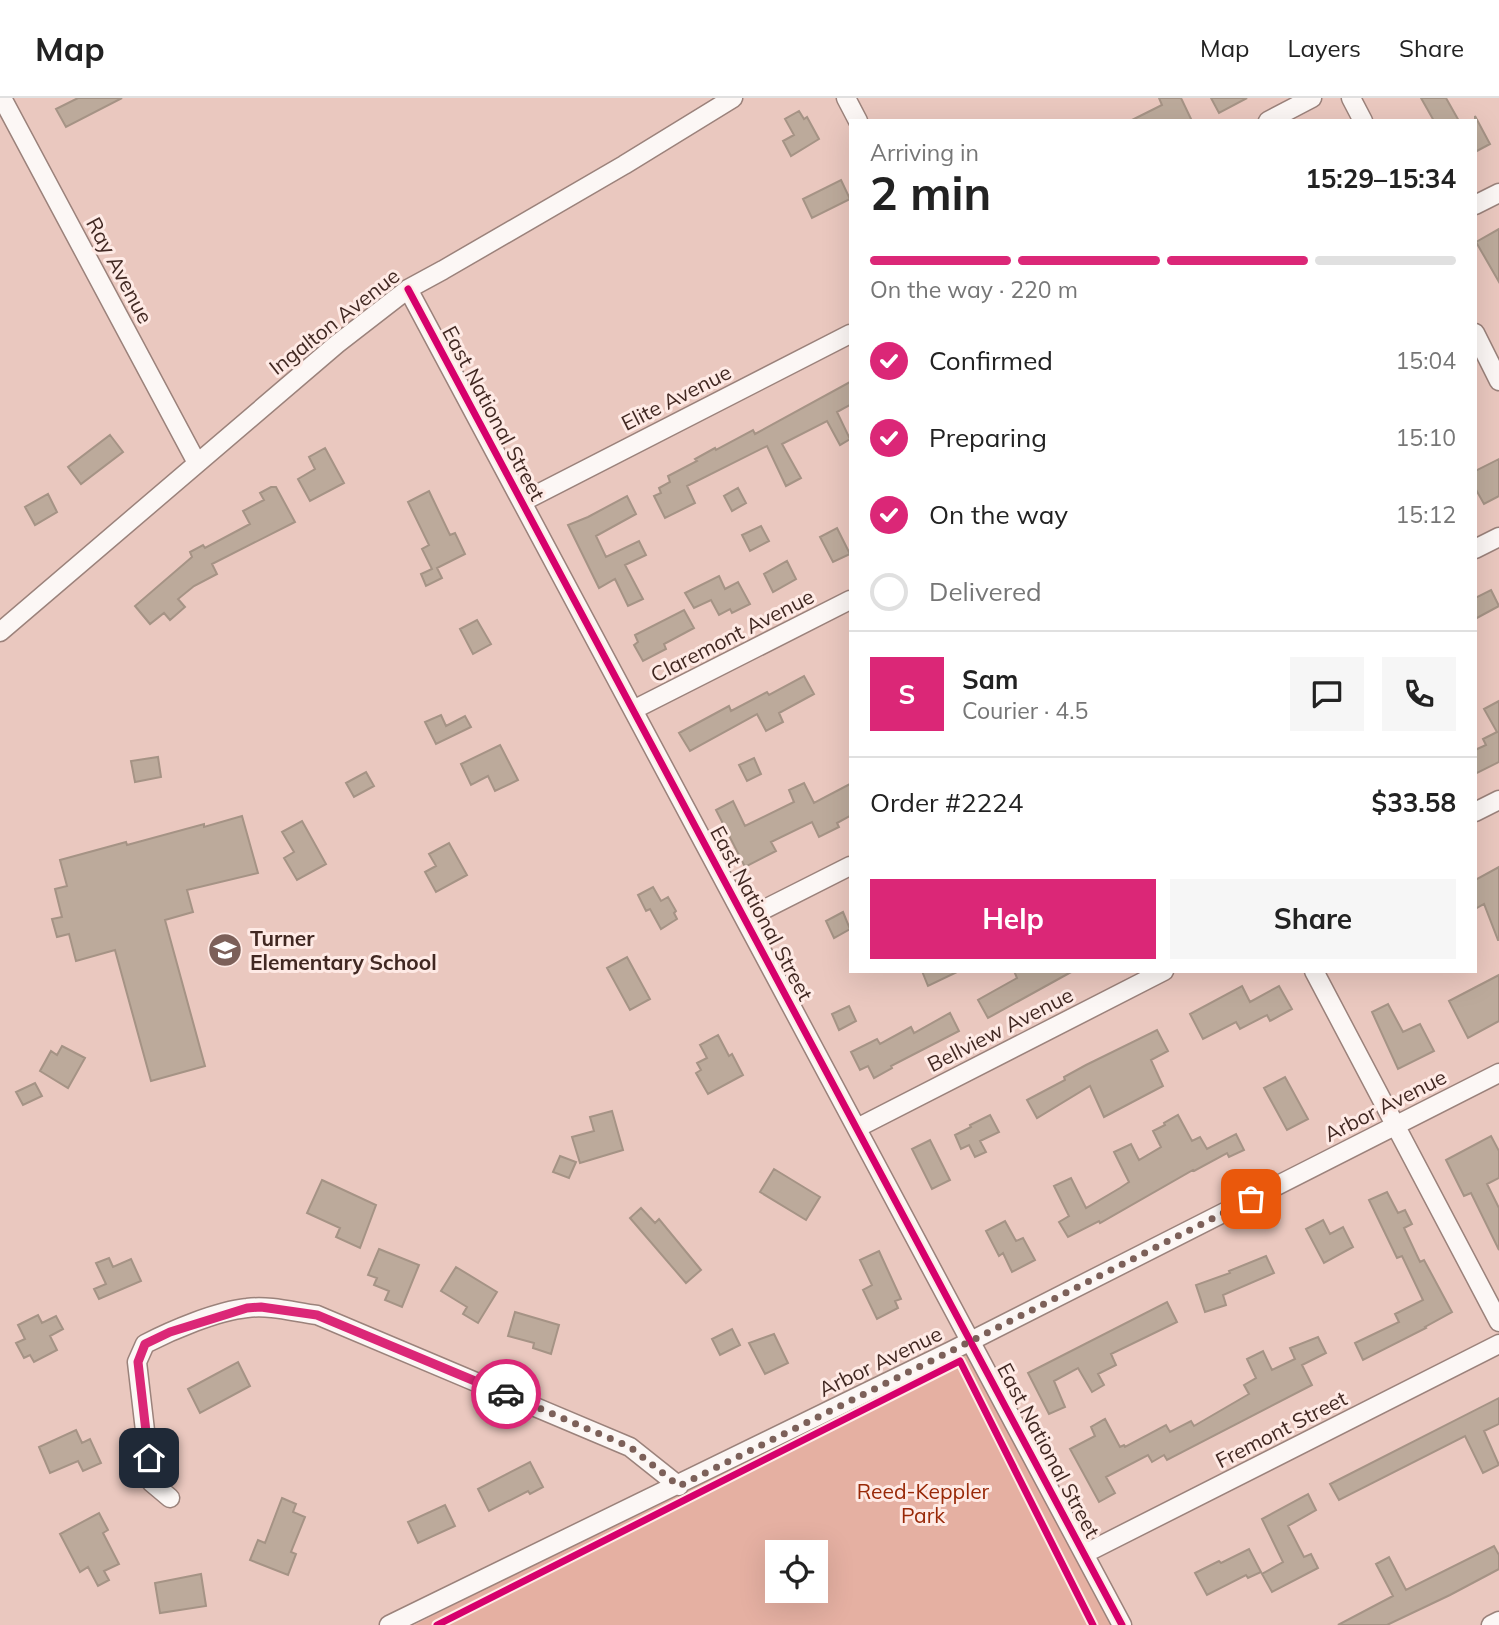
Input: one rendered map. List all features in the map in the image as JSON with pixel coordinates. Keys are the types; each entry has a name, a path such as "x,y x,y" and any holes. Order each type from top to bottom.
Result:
{"street":[{"name":"Ray Avenue","path":"2,98 197,463"},
{"name":"Ingalton Avenue","path":"0,632 337,344 408,289 588,186 733,98"},
{"path":"846,98 857,119"},
{"path":"1272,119 1312,98"},
{"path":"1351,98 1362,119"},
{"path":"1477,204 1499,193"},
{"name":"East National Street","path":"408,289 1122,1625"},
{"name":"Elite Avenue","path":"522,502 849,335"},
{"path":"1477,337 1499,381"},
{"path":"1477,548 1499,537"},
{"name":"Claremont Avenue","path":"634,710 849,601"},
{"path":"1477,812 1499,800"},
{"path":"745,919 849,867"},
{"name":"Bellview Avenue","path":"857,1128 1160,973"},
{"path":"1315,973 1499,1322"},
{"name":"Arbor Avenue","path":"389,1625 679,1486 971,1341 1499,1073"},
{"path":"170,1497 151,1482 138,1362 145,1344 170,1332 234,1310 261,1307 317,1315 618,1441 630,1447 679,1486"},
{"name":"Fremont Street","path":"1084,1554 1499,1344"},
{"path":"1491,1625 1499,1621"}],"green space":[{"name":"Reed-Keppler Park","path":"971,1341 1122,1625 414,1625"}],"building":[{"path":"78,98 122,98 66,127 56,109"},
{"path":"1159,98 1181,98 1191,119 1134,119 1162,105"},
{"path":"1211,98 1247,98 1219,113"},
{"path":"1421,98 1446,98 1458,119 1433,119"},
{"path":"799,111 804,119 807,117 819,139 791,156 783,141 794,135 785,119"},
{"path":"1477,120 1490,144 1477,151"},
{"path":"841,180 849,197 849,200 812,218 803,199"},
{"path":"1499,229 1499,282 1477,244"},
{"path":"849,383 849,406 837,412 849,440 840,445 827,421 782,444 801,478 786,486 767,446 687,486 695,503 665,518 654,496 661,493 659,488 670,482 668,476 715,448 716,450 753,430 755,434"},
{"path":"110,435 123,452 81,484 68,467"},
{"path":"325,448 344,483 310,501 298,479 315,469 309,457"},
{"path":"1499,459 1499,496 1484,504 1477,492 1477,470"},
{"path":"276,487 295,522 212,564 217,574 194,586 178,599 185,607 170,620 164,613 150,624 135,606 192,557 190,552 203,545 205,548 250,524 243,511 264,500 260,493"},
{"path":"738,488 746,503 732,511 724,496"},
{"path":"429,491 450,535 455,533 465,554 437,568 442,578 426,586 421,574 432,569 422,549 429,545 408,502"},
{"path":"48,494 57,512 35,525 25,507"},
{"path":"627,496 636,514 596,536 606,557 639,541 646,555 625,565 643,599 628,606 615,579 599,588 568,525"},
{"path":"761,526 769,541 750,551 742,535"},
{"path":"837,528 849,554 833,562 820,537"},
{"path":"787,561 796,579 773,592 764,574"},
{"path":"719,576 725,589 738,582 750,604 732,613 730,609 719,615 711,600 694,608 685,593"},
{"path":"1491,590 1499,606 1477,618 1477,597"},
{"path":"684,610 694,628 664,644 666,649 643,661 634,645 638,642 635,635"},
{"path":"477,620 491,644 473,654 460,629"},
{"path":"804,676 814,694 779,713 783,722 766,731 757,714 690,751 679,733 729,706 731,711"},
{"path":"1499,701 1499,762 1477,773 1477,749 1486,745 1483,739 1497,732 1484,709"},
{"path":"441,715 446,726 465,716 471,727 436,744 425,722"},
{"path":"500,745 518,780 495,791 488,776 471,785 461,764"},
{"path":"158,757 161,777 135,782 131,761"},
{"path":"754,758 761,774 747,781 739,765"},
{"path":"366,772 374,786 354,797 346,783"},
{"path":"804,783 814,803 849,785 849,817 837,823 839,827 819,837 812,822 771,842 776,851 745,867 716,810 733,801 745,826 794,802 789,790"},
{"path":"242,816 258,873 187,890 193,912 165,920 205,1066 151,1081 115,950 76,961 69,934 57,937 52,919 62,917 55,889 67,886 60,860"},
{"path":"302,821 326,864 297,880 284,858 294,852 282,832"},
{"path":"449,843 467,875 436,892 425,872 436,866 429,854"},
{"path":"1499,867 1499,940 1484,904 1477,908 1477,879"},
{"path":"653,887 661,901 668,897 676,911 674,913 677,919 661,929 650,909 646,911 638,895"},
{"path":"843,912 849,930 834,938 826,921"},
{"path":"627,957 650,999 630,1010 607,968"},
{"path":"923,973 955,973 928,986"},
{"path":"1015,973 1069,973 988,1018 978,1000 1017,978"},
{"path":"1499,975 1499,1021 1468,1038 1449,1001"},
{"path":"1242,986 1250,1002 1279,986 1292,1009 1270,1021 1267,1015 1240,1029 1236,1022 1203,1039 1190,1014"},
{"path":"1388,1004 1403,1032 1420,1024 1434,1051 1398,1069 1372,1012"},
{"path":"849,1006 856,1021 839,1030 832,1014"},
{"path":"950,1013 959,1031 891,1066 892,1068 874,1078 868,1066 860,1070 851,1052 877,1039 880,1044 911,1027 914,1033"},
{"path":"1157,1030 1168,1051 1151,1060 1163,1086 1104,1117 1090,1086 1037,1118 1027,1100 1065,1080 1064,1077 1086,1065"},
{"path":"718,1035 743,1075 708,1094 696,1073 701,1070 697,1063 707,1058 700,1045"},
{"path":"62,1046 85,1058 68,1088 40,1071 51,1051 57,1055"},
{"path":"1285,1077 1308,1119 1287,1130 1264,1088"},
{"path":"35,1083 42,1096 23,1105 16,1092"},
{"path":"612,1111 623,1150 580,1163 572,1137 594,1131 590,1117"},
{"path":"990,1115 999,1132 980,1141 986,1152 975,1157 969,1145 961,1149 955,1135"},
{"path":"1178,1115 1192,1141 1200,1137 1207,1149 1236,1134 1244,1150 1229,1157 1227,1153 1100,1223 1099,1221 1068,1237 1059,1222 1069,1216 1054,1186 1071,1178 1086,1208 1129,1182 1114,1152 1131,1144 1139,1160 1161,1147 1153,1131"},
{"path":"1491,1136 1499,1151 1499,1178 1487,1184 1499,1208 1499,1250 1471,1193 1464,1196 1446,1160"},
{"path":"930,1140 950,1180 932,1189 912,1149"},
{"path":"560,1156 576,1162 569,1178 553,1172"},
{"path":"774,1169 820,1197 806,1220 760,1192"},
{"path":"322,1180 376,1205 360,1248 336,1237 340,1228 307,1213"},
{"path":"1387,1192 1398,1213 1405,1210 1412,1224 1404,1228 1420,1262 1424,1260 1452,1312 1363,1360 1355,1343 1399,1322 1395,1314 1423,1300 1402,1256 1397,1258 1369,1200"},
{"path":"641,1208 655,1223 659,1219 701,1270 686,1283 630,1218"},
{"path":"1323,1220 1330,1234 1343,1227 1353,1247 1324,1263 1306,1229"},
{"path":"1005,1221 1016,1241 1023,1238 1035,1260 1012,1272 1003,1253 999,1256 986,1231"},
{"path":"379,1249 419,1265 402,1307 385,1300 389,1291 374,1285 377,1278 368,1275"},
{"path":"879,1251 901,1299 895,1301 898,1308 877,1319 863,1290 872,1285 860,1260"},
{"path":"1266,1256 1274,1273 1223,1295 1226,1305 1205,1312 1196,1285"},
{"path":"109,1258 113,1267 131,1259 141,1281 99,1299 94,1289 106,1284 96,1263"},
{"path":"456,1267 497,1292 478,1323 463,1314 467,1307 441,1291"},
{"path":"1167,1302 1177,1322 1111,1354 1116,1365 1098,1374 1104,1385 1092,1392 1078,1368 1054,1381 1065,1407 1049,1414 1028,1373"},
{"path":"515,1312 559,1325 551,1354 533,1348 534,1343 508,1336"},
{"path":"38,1315 42,1323 56,1316 63,1329 50,1336 57,1350 34,1362 30,1355 24,1358 16,1343 25,1339 18,1325"},
{"path":"732,1329 740,1345 720,1355 712,1339"},
{"path":"774,1334 788,1363 765,1374 749,1343"},
{"path":"1318,1337 1326,1353 1302,1365 1312,1385 1167,1460 1164,1455 1152,1462 1148,1455 1106,1477 1115,1493 1099,1502 1070,1449 1095,1436 1091,1427 1105,1419 1120,1447 1125,1447 1166,1425 1170,1432 1191,1421 1194,1426 1249,1394 1244,1385 1256,1378 1247,1359 1263,1351 1272,1370 1295,1359 1290,1348"},
{"path":"238,1362 250,1386 200,1413 188,1389"},
{"path":"1499,1398 1499,1424 1484,1431 1499,1465 1483,1473 1465,1436 1339,1500 1330,1484"},
{"path":"76,1430 82,1443 90,1439 101,1463 83,1471 78,1461 50,1473 39,1447"},
{"path":"530,1462 543,1487 530,1494 528,1491 489,1511 478,1489"},
{"path":"1308,1494 1316,1510 1288,1526 1304,1557 1311,1554 1318,1568 1272,1592 1262,1574 1283,1562 1262,1519"},
{"path":"282,1498 296,1504 293,1512 305,1517 291,1552 296,1554 288,1575 250,1560 258,1540 265,1543"},
{"path":"445,1505 455,1526 418,1543 408,1522"},
{"path":"99,1513 108,1530 103,1533 119,1564 104,1571 109,1580 98,1586 88,1567 80,1572 60,1534"},
{"path":"1494,1546 1499,1555 1499,1569 1450,1595 1387,1625 1338,1625 1393,1596 1376,1564 1389,1557 1406,1590"},
{"path":"1249,1549 1261,1572 1248,1578 1246,1575 1207,1595 1195,1573"},
{"path":"201,1574 206,1606 160,1613 155,1583"}],"cycle path":[{"path":"408,289 1122,1625"},
{"path":"437,1625 960,1361 1093,1625"}],"way so far":[{"path":"506,1394 630,1447 679,1486 1251,1199"}],"place":[{"name":"Turner Elementary School","path":"225,950"}],"route":[{"path":"149,1458 138,1362 145,1344 170,1332 234,1310 261,1307 317,1315 506,1394"}]}
